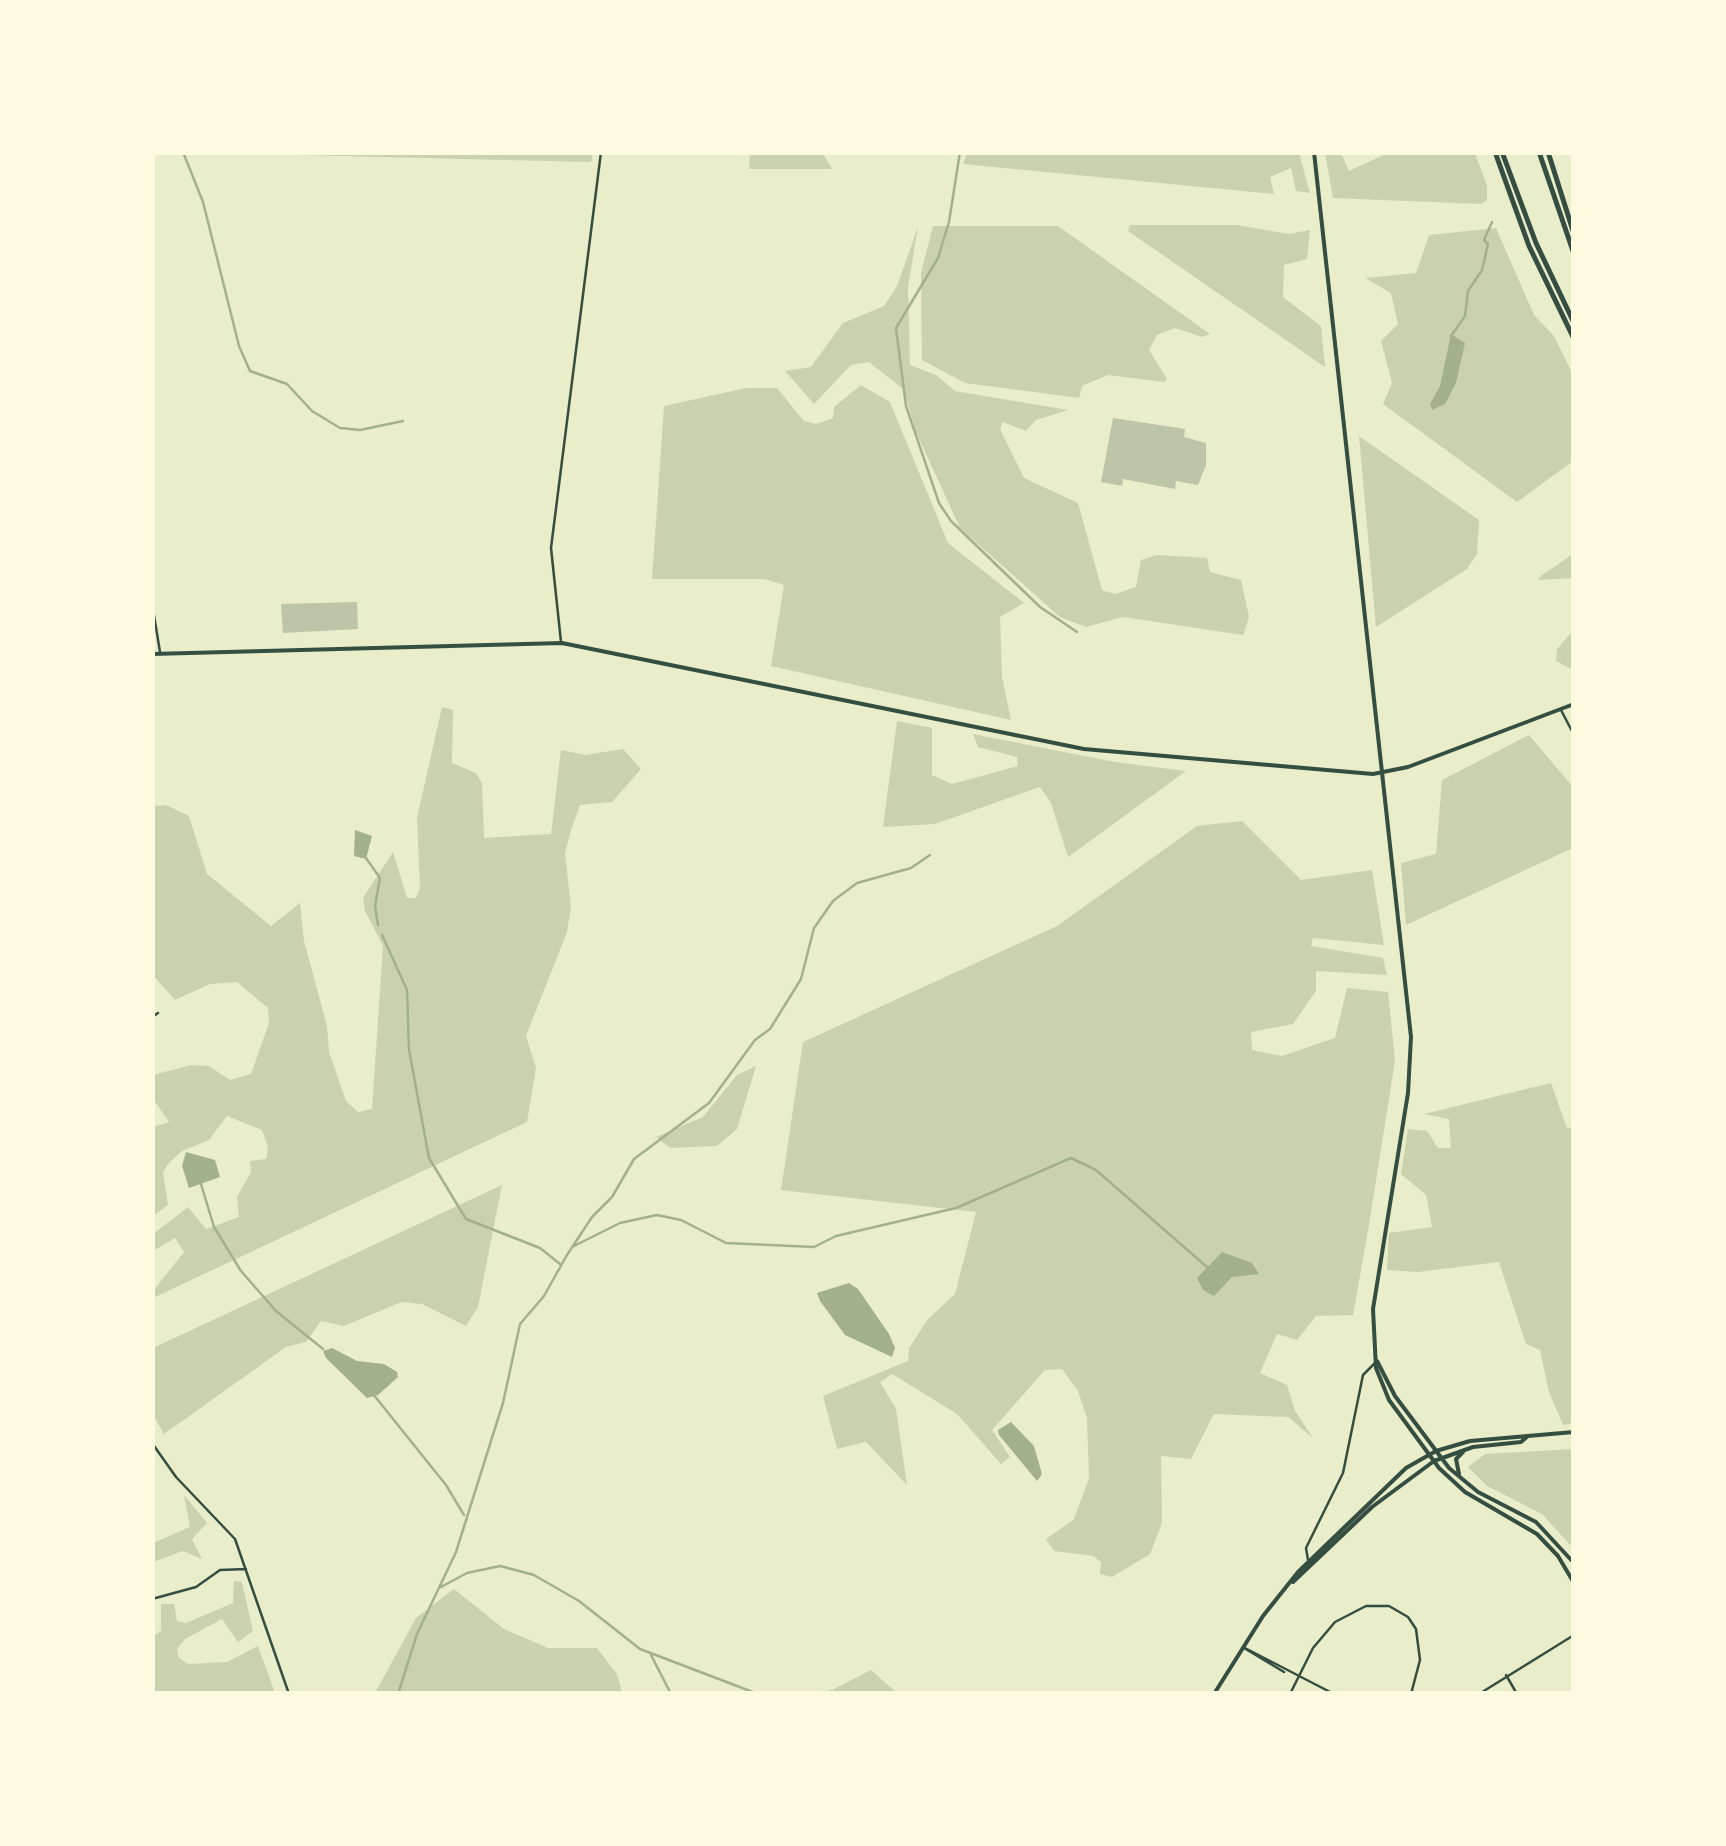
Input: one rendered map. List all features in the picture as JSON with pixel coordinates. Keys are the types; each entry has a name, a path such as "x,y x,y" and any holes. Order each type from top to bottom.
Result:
{"highway":[{"path":"1498,152 1574,323"},
{"path":"1498,152 1529,246 1574,338"},
{"path":"1539,152 1574,254"},
{"path":"1548,152 1574,234"}],"main road":[{"path":"1314,152 1411,1054 1373,1308 1377,1361 1387,1396 1434,1461 1464,1492 1537,1534 1558,1556 1574,1582"},
{"path":"152,654 562,643 1084,748 1382,774 1574,704"},
{"path":"1377,1361 1394,1396 1460,1478 1524,1513 1548,1531 1574,1563"},
{"path":"1214,1694 1291,1583 1376,1492 1436,1451 1479,1439 1574,1432"},
{"path":"1291,1583 1304,1576 1372,1507 1434,1461 1472,1447 1521,1442 1528,1436"},
{"path":"1460,1478 1456,1459 1472,1447"}],"street":[{"path":"562,643 551,548 601,152"},
{"path":"152,604 160,654"},
{"path":"1560,709 1574,735"},
{"path":"152,1017 158,1013"},
{"path":"1309,1562 1306,1548 1343,1473 1364,1371 1377,1361"},
{"path":"152,1443 184,1485 231,1532 248,1569 289,1694"},
{"path":"152,1456 158,1452"},
{"path":"152,1598 196,1586 220,1570 248,1569"},
{"path":"1290,1694 1313,1648 1335,1622 1366,1606 1389,1606 1408,1618 1420,1640 1418,1676 1410,1694"},
{"path":"1479,1694 1574,1635"},
{"path":"1243,1648 1298,1680 1334,1694"},
{"path":"1506,1674 1516,1692 1509,1694"}],"shaded area":[{"path":"593,152 591,162 213,153"},
{"path":"822,152 832,169 749,169 750,153"},
{"path":"967,153 1299,153 1310,193 1296,191 1291,168 1270,177 1274,194 963,164"},
{"path":"1325,153 1341,153 1349,171 1388,153 1475,153 1487,186 1487,200 1481,204 1333,198"},
{"path":"1130,225 1237,225 1289,234 1310,230 1307,259 1284,265 1283,297 1321,326 1325,367 1128,231"},
{"path":"933,226 1058,226 1210,334 1202,337 1175,328 1157,335 1149,350 1167,379 1164,382 1108,375 1082,386 1079,398 965,383 922,360 921,273"},
{"path":"918,227 908,287 910,365 936,375 955,391 1068,410 1036,420 1026,431 1003,422 1000,429 1024,478 1078,503 1102,590 1115,594 1136,587 1141,560 1157,555 1207,558 1210,572 1241,580 1249,617 1243,635 1123,617 1086,627 1060,617 960,528 916,432 903,389 869,362 851,365 814,404 785,371 811,367 843,323 884,306 897,286"},
{"path":"1496,228 1534,315 1554,336 1573,375 1573,461 1517,502 1383,404 1392,383 1381,341 1398,324 1391,293 1365,278 1416,273 1429,235"},
{"path":"1451,334 1465,343 1456,383 1445,404 1432,410 1430,404 1440,386"},
{"path":"861,385 890,402 948,543 1024,603 1000,617 1002,677 1011,720 771,666 784,585 765,579 652,579 664,406 746,388 777,388 804,421 816,424 833,418 834,407"},
{"path":"1359,436 1479,520 1477,554 1467,569 1376,627"},
{"path":"1573,554 1573,578 1538,580 1542,575"},
{"path":"1573,631 1573,670 1556,661 1557,649"},
{"path":"442,707 453,710 452,763 476,773 482,783 484,838 551,834 561,750 585,755 623,749 641,769 612,802 580,805 571,830 565,853 571,907 567,932 526,1036 536,1068 527,1122 153,1298 153,1291 184,1252 175,1238 153,1251 153,1234 188,1207 206,1229 239,1217 237,1197 251,1172 250,1161 266,1159 268,1147 262,1130 227,1116 209,1140 182,1151 169,1163 163,1172 168,1205 153,1216 153,1127 169,1122 153,1099 153,1075 191,1065 209,1066 230,1080 251,1074 269,1023 268,1008 237,982 210,984 175,1000 153,975 153,806 166,805 189,816 207,874 271,926 300,903 304,941 327,1026 329,1052 346,1101 358,1112 372,1109 383,946 365,911 363,898 393,852 407,898 416,898 420,888 417,818"},
{"path":"897,721 932,728 932,775 952,784 1018,766 1017,757 978,747 973,734 1115,762 1186,771 1068,857 1051,803 1040,787 935,824 883,827"},
{"path":"1529,735 1573,787 1573,848 1406,925 1401,863 1436,854 1442,780"},
{"path":"1242,821 1301,880 1372,870 1384,945 1313,938 1311,946 1383,958 1387,975 1316,971 1316,991 1293,1024 1251,1032 1252,1050 1282,1056 1335,1038 1347,988 1388,992 1395,1061 1368,1231 1353,1315 1316,1316 1297,1340 1277,1334 1260,1373 1287,1385 1295,1411 1313,1438 1288,1417 1214,1414 1191,1459 1161,1456 1162,1523 1150,1554 1112,1577 1100,1574 1101,1562 1093,1556 1054,1551 1046,1539 1074,1519 1089,1478 1087,1418 1078,1391 1062,1369 1045,1370 992,1430 1010,1457 1001,1464 957,1414 892,1374 880,1382 896,1409 907,1485 866,1442 837,1449 823,1396 908,1361 909,1348 928,1319 955,1294 976,1212 781,1190 803,1042 1057,926 1197,826"},
{"path":"355,830 372,836 366,859 354,856"},
{"path":"756,1066 737,1129 717,1146 670,1148 656,1137 703,1117 737,1075"},
{"path":"1551,1083 1567,1128 1574,1127 1574,1423 1563,1425 1549,1392 1540,1350 1526,1344 1499,1262 1418,1272 1387,1270 1389,1233 1432,1227 1426,1195 1401,1174 1408,1129 1427,1131 1438,1148 1451,1148 1449,1119 1424,1114"},
{"path":"186,1152 215,1160 220,1177 189,1188 182,1166"},
{"path":"502,1185 478,1307 466,1326 422,1304 401,1302 344,1326 321,1321 306,1342 286,1347 164,1434 153,1415 153,1348"},
{"path":"1222,1252 1252,1263 1259,1274 1232,1277 1214,1296 1203,1290 1197,1278"},
{"path":"849,1283 858,1289 889,1334 895,1348 892,1357 845,1335 820,1301 817,1293"},
{"path":"332,1348 357,1361 384,1364 398,1377 378,1395 367,1398 326,1358 323,1351"},
{"path":"1011,1422 1034,1446 1042,1474 1037,1481 999,1435 998,1430"},
{"path":"1573,1449 1573,1548 1542,1514 1487,1486 1468,1467 1485,1454"},
{"path":"184,1495 207,1523 192,1539 202,1559 183,1551 153,1562 153,1543 190,1527"},
{"path":"234,1581 242,1582 253,1631 238,1642 222,1619 185,1639 177,1649 179,1658 188,1664 227,1662 258,1646 275,1693 153,1693 153,1636 161,1631 161,1604 174,1604 177,1621 186,1623 233,1603"},
{"path":"454,1589 504,1629 548,1648 597,1648 617,1674 622,1693 375,1693 416,1618"},
{"path":"871,1670 897,1693 819,1693 834,1689"}],"building":[{"path":"1113,418 1185,429 1184,437 1206,443 1206,465 1198,485 1176,481 1175,489 1123,479 1122,486 1101,482"},
{"path":"357,602 358,629 283,633 281,604"}],"waterway":[{"path":"183,152 203,202 239,346 250,371 287,384 312,411 340,428 360,430 403,421"},
{"path":"960,152 949,222 938,258 896,328 906,406 939,503 951,521 1040,607 1077,632"},
{"path":"1451,336 1465,316 1468,291 1482,270 1488,244 1484,240 1492,222"},
{"path":"398,1694 417,1634 456,1552 503,1403 520,1324 544,1296 567,1255 592,1217 612,1197 634,1159 709,1103 755,1040 770,1029 801,979 814,928 833,901 857,883 911,868 930,855"},
{"path":"366,858 380,878 375,906 378,925"},
{"path":"382,935 407,990 409,1050 429,1158 466,1219 540,1248 560,1264"},
{"path":"574,1246 620,1223 657,1215 681,1220 726,1243 814,1247 836,1236 956,1208 1071,1158 1096,1170 1208,1268"},
{"path":"201,1184 214,1227 241,1271 276,1311 323,1349"},
{"path":"373,1394 446,1485 464,1515"},
{"path":"441,1587 467,1573 500,1566 534,1575 579,1601 640,1649 758,1694"},
{"path":"651,1655 671,1694"}]}
